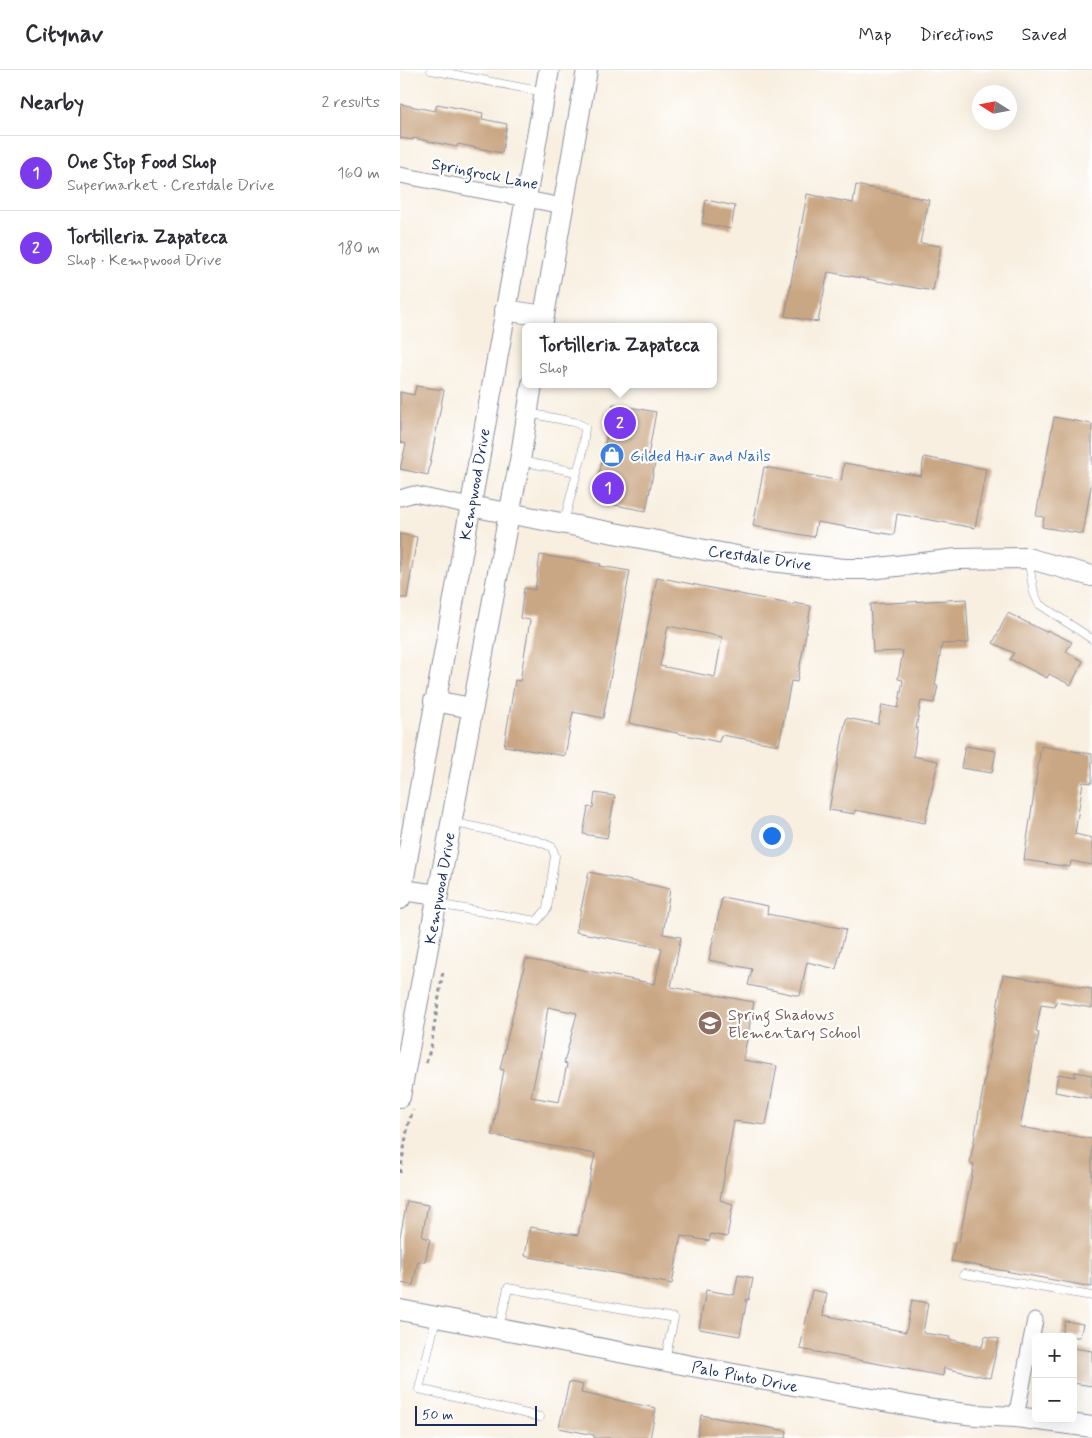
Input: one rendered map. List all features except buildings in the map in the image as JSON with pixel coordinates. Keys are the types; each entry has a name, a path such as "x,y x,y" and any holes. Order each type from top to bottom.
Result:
{"main road":[{"name":"Kempwood Drive","path":"401,895 434,701 549,70"},
{"path":"505,310 543,321 587,70"},
{"name":"Kempwood Drive","path":"401,1091 520,462 531,388"},
{"name":"Crestdale Drive","path":"470,506 752,559 844,569 870,569 957,559 1027,558 1092,576"},
{"path":"434,701 472,708"},
{"path":"401,895 437,899"},
{"name":"Palo Pinto Drive","path":"400,1310 765,1380 934,1410 1016,1417 1092,1427"}],"street":[{"name":"Springrock Lane","path":"400,175 563,206"},
{"name":"Crestdale Drive","path":"400,498 414,494 470,506"},
{"path":"1016,1417 1035,1320"}],"lane":[{"path":"431,70 545,93"},
{"path":"527,413 574,422 585,427 582,456 563,524"},
{"path":"520,462 577,472"},
{"path":"1027,558 1034,593 1039,604 1092,639"},
{"path":"437,899 448,906 537,921 547,909 555,856 552,847 535,840 451,822"},
{"path":"964,1274 1092,1296"},
{"path":"499,1329 508,1288 674,1318 665,1360"},
{"path":"437,1317 418,1389 540,1417"}],"place":[{"name":"Tortilleria Zapateca","path":"620,423"},
{"name":"Gilded Hair and Nails","path":"612,455"},
{"name":"One Stop Food Shop","path":"608,488"},
{"name":"Spring Shadows Elementary School","path":"710,1023"}]}
